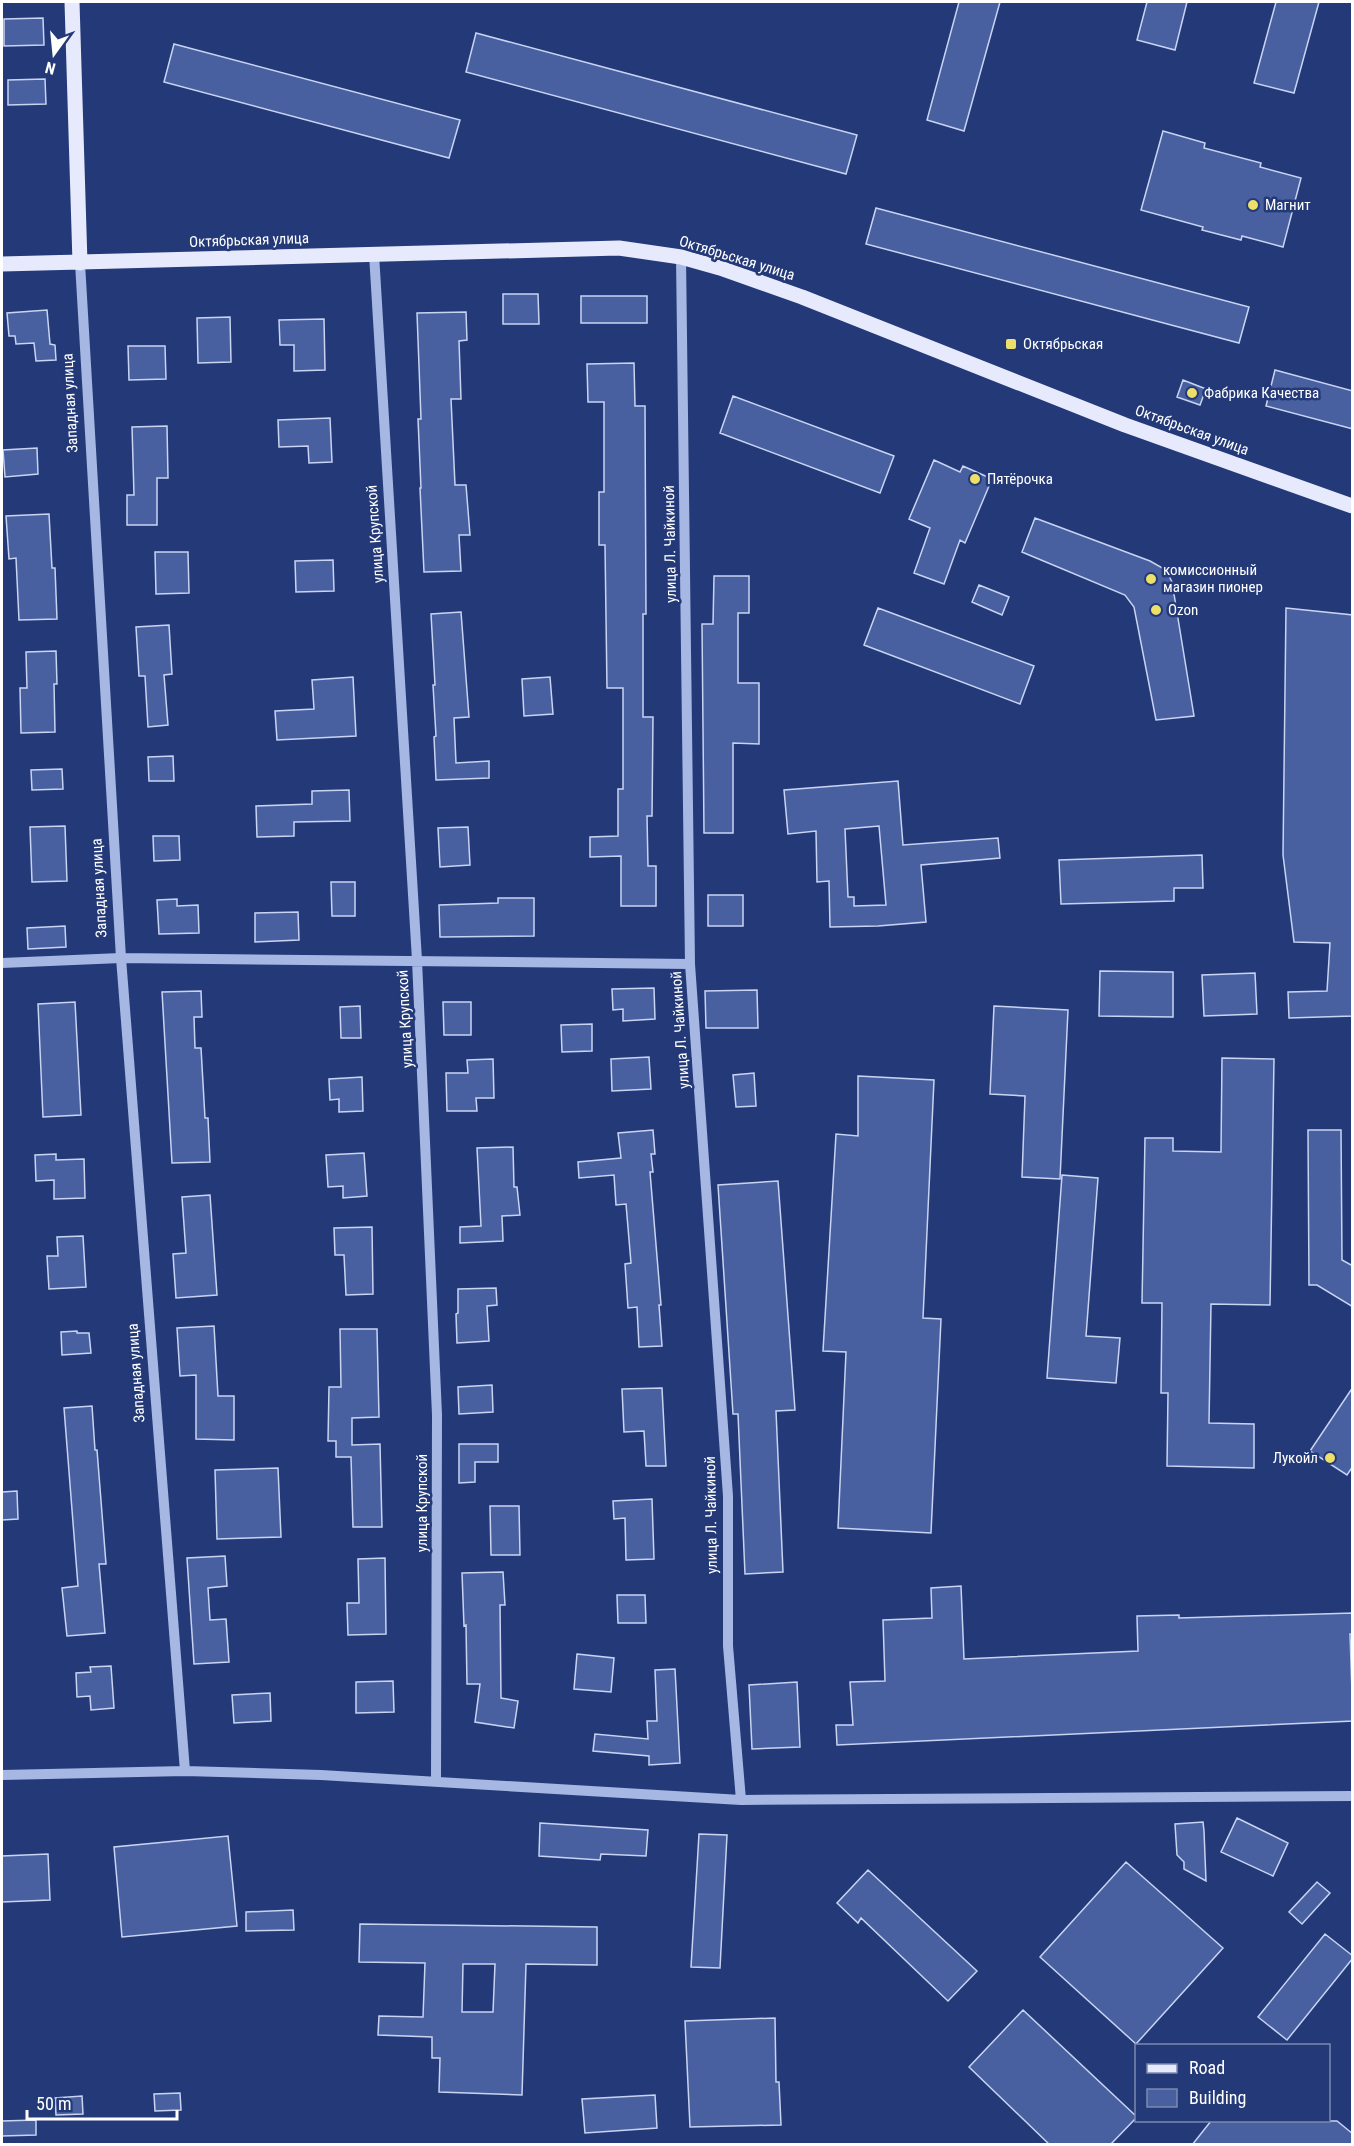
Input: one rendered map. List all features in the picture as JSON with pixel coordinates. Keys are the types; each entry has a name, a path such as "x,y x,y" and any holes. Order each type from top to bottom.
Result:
{"main road":[{"name":"Западная улица","path":"72,2 80,263"},
{"name":"Октябрьская улица","path":"2,264 619,248 681,257 802,297 1125,425 1353,506"}],"street":[{"name":"улица Крупской","path":"374,254 417,960 437,1415 436,1782"},
{"name":"улица Л. Чайкиной","path":"681,257 690,964 728,1496 728,1646 741,1800"},
{"name":"Западная улица","path":"80,263 122,958 185,1771"},
{"path":"2,963 122,958 690,964"},
{"path":"2,1775 185,1771 321,1774 741,1800 1353,1796"}],"building":[{"path":"959,2 1000,2 964,131 927,120"},
{"path":"1147,2 1187,2 1175,50 1137,40"},
{"path":"1276,2 1319,2 1294,93 1254,83"},
{"path":"43,18 44,45 4,46 4,19"},
{"path":"476,33 857,135 846,174 466,72"},
{"path":"174,44 460,120 449,158 164,82"},
{"path":"45,79 46,104 8,105 8,80"},
{"path":"1163,131 1205,143 1204,148 1261,163 1260,167 1301,178 1283,247 1242,236 1241,240 1202,230 1203,227 1141,210"},
{"path":"876,208 1249,307 1239,343 866,244"},
{"path":"503,294 538,294 539,324 503,324"},
{"path":"581,296 647,296 647,323 581,323"},
{"path":"47,310 50,344 55,345 56,360 36,361 34,343 16,344 15,336 9,336 7,313"},
{"path":"466,312 467,340 459,341 461,399 451,399 455,485 466,485 470,535 459,535 461,571 424,572 418,419 421,419 417,313"},
{"path":"230,317 231,362 198,363 197,318"},
{"path":"324,319 325,370 294,371 294,345 280,345 279,320"},
{"path":"128,346 165,346 166,379 129,380"},
{"path":"634,363 635,406 645,406 646,614 643,614 643,717 653,717 652,816 647,816 648,866 656,866 656,906 621,906 621,856 590,857 590,837 618,836 618,789 623,789 623,688 607,688 605,545 599,545 599,492 604,492 604,402 588,402 587,364"},
{"path":"1275,370 1353,391 1353,429 1266,406"},
{"name":"Фабрика Качества","path":"1183,380 1206,389 1200,405 1177,397"},
{"path":"733,396 894,456 880,493 720,433"},
{"path":"330,418 332,462 309,463 308,446 279,447 278,420"},
{"path":"167,426 168,478 157,478 157,525 127,525 127,495 134,495 132,427"},
{"path":"37,448 38,474 5,477 3,450"},
{"path":"934,460 960,472 963,466 992,479 965,543 960,540 944,584 914,573 930,528 909,519"},
{"path":"49,514 52,568 55,568 57,619 19,620 16,558 9,559 6,516"},
{"path":"1035,518 1150,561 1166,570 1172,582 1194,716 1156,720 1134,607 1125,595 1022,552"},
{"path":"155,552 188,552 189,593 156,594"},
{"path":"333,560 334,591 296,592 295,561"},
{"path":"714,576 749,576 749,613 738,613 738,683 759,683 759,744 733,743 733,833 704,833 702,624 713,624"},
{"path":"979,585 1009,597 1002,615 972,602"},
{"path":"878,608 1034,666 1020,704 864,645"},
{"path":"1286,608 1353,615 1353,1016 1289,1018 1288,992 1327,991 1330,943 1294,942 1283,855"},
{"path":"461,612 469,717 454,718 456,763 489,761 489,778 436,780 433,685 435,685 431,614"},
{"path":"169,625 172,674 164,675 168,725 148,727 145,676 139,676 136,627"},
{"path":"56,651 55,732 21,733 20,688 27,688 26,652"},
{"path":"353,677 356,736 277,740 275,711 314,709 312,680"},
{"path":"550,677 553,714 524,716 522,679"},
{"path":"173,756 174,781 149,781 148,757"},
{"path":"62,769 63,789 32,790 31,770"},
{"path":"898,781 903,845 998,838 1000,858 921,865 926,922 830,927 829,881 817,882 816,831 788,834 784,790","holes":["879,826 886,905 854,906 854,897 848,897 845,829"]},
{"path":"349,790 350,821 294,822 294,836 257,837 256,806 312,804 312,791"},
{"path":"65,826 67,881 32,882 30,827"},
{"path":"468,827 470,865 440,867 438,828"},
{"path":"153,836 179,836 180,860 154,861"},
{"path":"1202,855 1203,888 1174,888 1174,901 1061,904 1059,860"},
{"path":"331,882 355,882 355,916 332,916"},
{"path":"708,895 743,895 743,926 708,926"},
{"path":"498,898 534,898 534,936 440,937 439,905 498,903"},
{"path":"177,899 177,906 198,905 199,933 159,934 157,900"},
{"path":"298,912 299,940 255,942 255,913"},
{"path":"65,926 66,947 28,949 27,928"},
{"path":"1100,971 1173,972 1173,1017 1099,1016"},
{"path":"1255,973 1257,1014 1204,1016 1202,975"},
{"path":"654,988 655,1019 623,1021 623,1009 613,1010 612,989"},
{"path":"757,990 758,1028 706,1028 705,991"},
{"path":"201,991 202,1017 194,1017 195,1048 201,1048 210,1162 172,1163 162,992"},
{"path":"75,1002 81,1115 43,1117 38,1004"},
{"path":"443,1002 471,1002 471,1035 444,1035"},
{"path":"360,1006 361,1038 341,1038 340,1007"},
{"path":"994,1006 1068,1010 1060,1179 1022,1177 1025,1096 990,1094"},
{"path":"592,1024 592,1051 562,1052 561,1025"},
{"path":"649,1057 651,1089 612,1091 611,1059"},
{"path":"1222,1058 1274,1059 1270,1305 1211,1304 1209,1423 1254,1424 1254,1468 1167,1466 1168,1393 1161,1393 1162,1303 1142,1303 1145,1138 1173,1138 1173,1151 1221,1152"},
{"path":"493,1059 494,1098 476,1098 477,1111 447,1111 446,1073 468,1073 467,1060"},
{"path":"754,1073 756,1106 736,1107 733,1075"},
{"path":"858,1076 934,1080 923,1318 941,1319 931,1533 838,1528 846,1352 823,1351 836,1134 858,1136"},
{"path":"362,1077 363,1111 339,1112 339,1099 330,1100 329,1079"},
{"path":"653,1130 655,1154 651,1154 653,1172 650,1172 661,1305 659,1305 662,1346 639,1347 637,1307 628,1308 625,1264 631,1263 626,1204 616,1205 614,1175 579,1178 578,1162 621,1158 618,1133"},
{"path":"1308,1130 1341,1130 1342,1260 1353,1266 1353,1307 1317,1285 1309,1285"},
{"path":"513,1147 514,1187 517,1187 520,1215 502,1216 503,1241 460,1243 460,1227 481,1226 477,1148"},
{"path":"364,1153 367,1196 343,1198 343,1186 328,1187 326,1155"},
{"path":"56,1154 56,1160 84,1159 85,1198 54,1199 54,1180 36,1181 35,1155"},
{"path":"1062,1175 1098,1178 1086,1336 1120,1338 1116,1383 1047,1378"},
{"path":"778,1181 795,1410 776,1411 783,1572 745,1574 738,1414 733,1414 718,1185"},
{"path":"210,1195 217,1295 176,1298 173,1254 186,1253 182,1197"},
{"path":"372,1227 373,1294 346,1295 344,1255 335,1255 334,1228"},
{"path":"83,1236 86,1287 49,1289 47,1256 58,1256 57,1237"},
{"path":"496,1288 497,1305 487,1306 489,1341 457,1343 458,1289"},
{"path":"214,1326 218,1396 234,1396 234,1440 196,1439 196,1375 180,1376 177,1328"},
{"path":"340,1329 377,1329 379,1417 352,1418 352,1445 380,1444 382,1527 353,1527 351,1457 336,1457 336,1441 328,1441 329,1387 341,1387"},
{"path":"77,1331 77,1333 89,1333 91,1353 62,1355 61,1332"},
{"path":"492,1385 493,1412 459,1414 458,1387"},
{"path":"1353,1387 1353,1466 1347,1475 1310,1451"},
{"path":"662,1388 666,1466 646,1466 644,1431 624,1432 622,1389"},
{"path":"92,1406 106,1564 99,1564 105,1633 67,1636 62,1588 78,1586 64,1408"},
{"path":"459,1444 498,1444 498,1462 475,1462 475,1482 459,1483"},
{"path":"278,1468 281,1537 217,1539 215,1470"},
{"path":"17,1491 18,1519 2,1520 2,1492"},
{"path":"652,1499 654,1559 626,1560 625,1518 614,1519 613,1501"},
{"path":"490,1506 519,1506 520,1555 491,1555"},
{"path":"225,1556 227,1586 208,1588 210,1620 226,1619 229,1662 194,1664 187,1558"},
{"path":"385,1558 386,1634 348,1635 347,1603 359,1603 358,1559"},
{"path":"503,1572 505,1605 500,1605 501,1698 518,1701 514,1728 475,1722 480,1684 467,1684 462,1573"},
{"path":"961,1586 964,1659 1138,1651 1137,1616 1179,1615 1179,1618 1353,1613 1353,1634 1350,1634 1353,1721 837,1745 836,1725 853,1725 850,1682 885,1681 883,1620 932,1618 931,1588"},
{"path":"617,1595 645,1595 646,1623 618,1623"},
{"path":"577,1654 614,1658 611,1692 574,1689"},
{"path":"111,1666 114,1708 91,1710 90,1696 77,1697 76,1673 91,1672 90,1667"},
{"path":"675,1669 680,1763 649,1765 649,1756 593,1751 595,1734 648,1739 647,1721 657,1721 655,1670"},
{"path":"393,1681 394,1712 356,1713 356,1682"},
{"path":"797,1682 800,1747 752,1749 749,1685"},
{"path":"270,1693 271,1721 234,1723 232,1695"},
{"path":"1237,1818 1288,1843 1273,1876 1221,1852"},
{"path":"1203,1822 1206,1881 1184,1869 1184,1862 1177,1855 1175,1824"},
{"path":"540,1823 648,1830 646,1856 601,1854 600,1860 539,1856"},
{"path":"699,1834 727,1835 720,1968 691,1967"},
{"path":"228,1836 237,1926 122,1937 114,1847"},
{"path":"48,1854 50,1900 2,1902 2,1856"},
{"path":"1126,1862 1223,1948 1136,2044 1040,1957"},
{"path":"868,1870 977,1971 948,2001 861,1918 858,1923 837,1903"},
{"path":"1317,1882 1330,1893 1302,1924 1289,1912"},
{"path":"293,1910 294,1930 246,1931 246,1912"},
{"path":"360,1924 597,1927 597,1965 526,1964 522,2095 439,2092 440,2058 432,2058 432,2037 378,2035 379,2016 423,2017 425,1963 359,1962","holes":["463,1964 495,1964 493,2012 462,2012"]},
{"path":"1325,1934 1353,1958 1287,2040 1258,2017"},
{"path":"1023,2010 1135,2115 1135,2119 1110,2145 1050,2145 969,2067"},
{"path":"775,2018 776,2082 779,2082 781,2125 690,2127 685,2021"},
{"path":"180,2093 181,2110 155,2111 154,2094"},
{"path":"655,2095 657,2128 585,2133 582,2099"},
{"path":"82,2096 83,2114 56,2115 55,2098"},
{"path":"36,2120 36,2135 2,2136 2,2121"},
{"path":"1337,2121 1353,2134 1353,2145 1192,2145 1210,2122"}],"place":[{"name":"Магнит","path":"1253,205"},
{"name":"Октябрьская","path":"1011,344"},
{"name":"Фабрика Качества","path":"1192,393"},
{"name":"Пятёрочка","path":"975,479"},
{"name":"комиссионный магазин пионер","path":"1151,579"},
{"name":"Ozon","path":"1156,610"},
{"name":"Лукойл","path":"1330,1458"}]}
